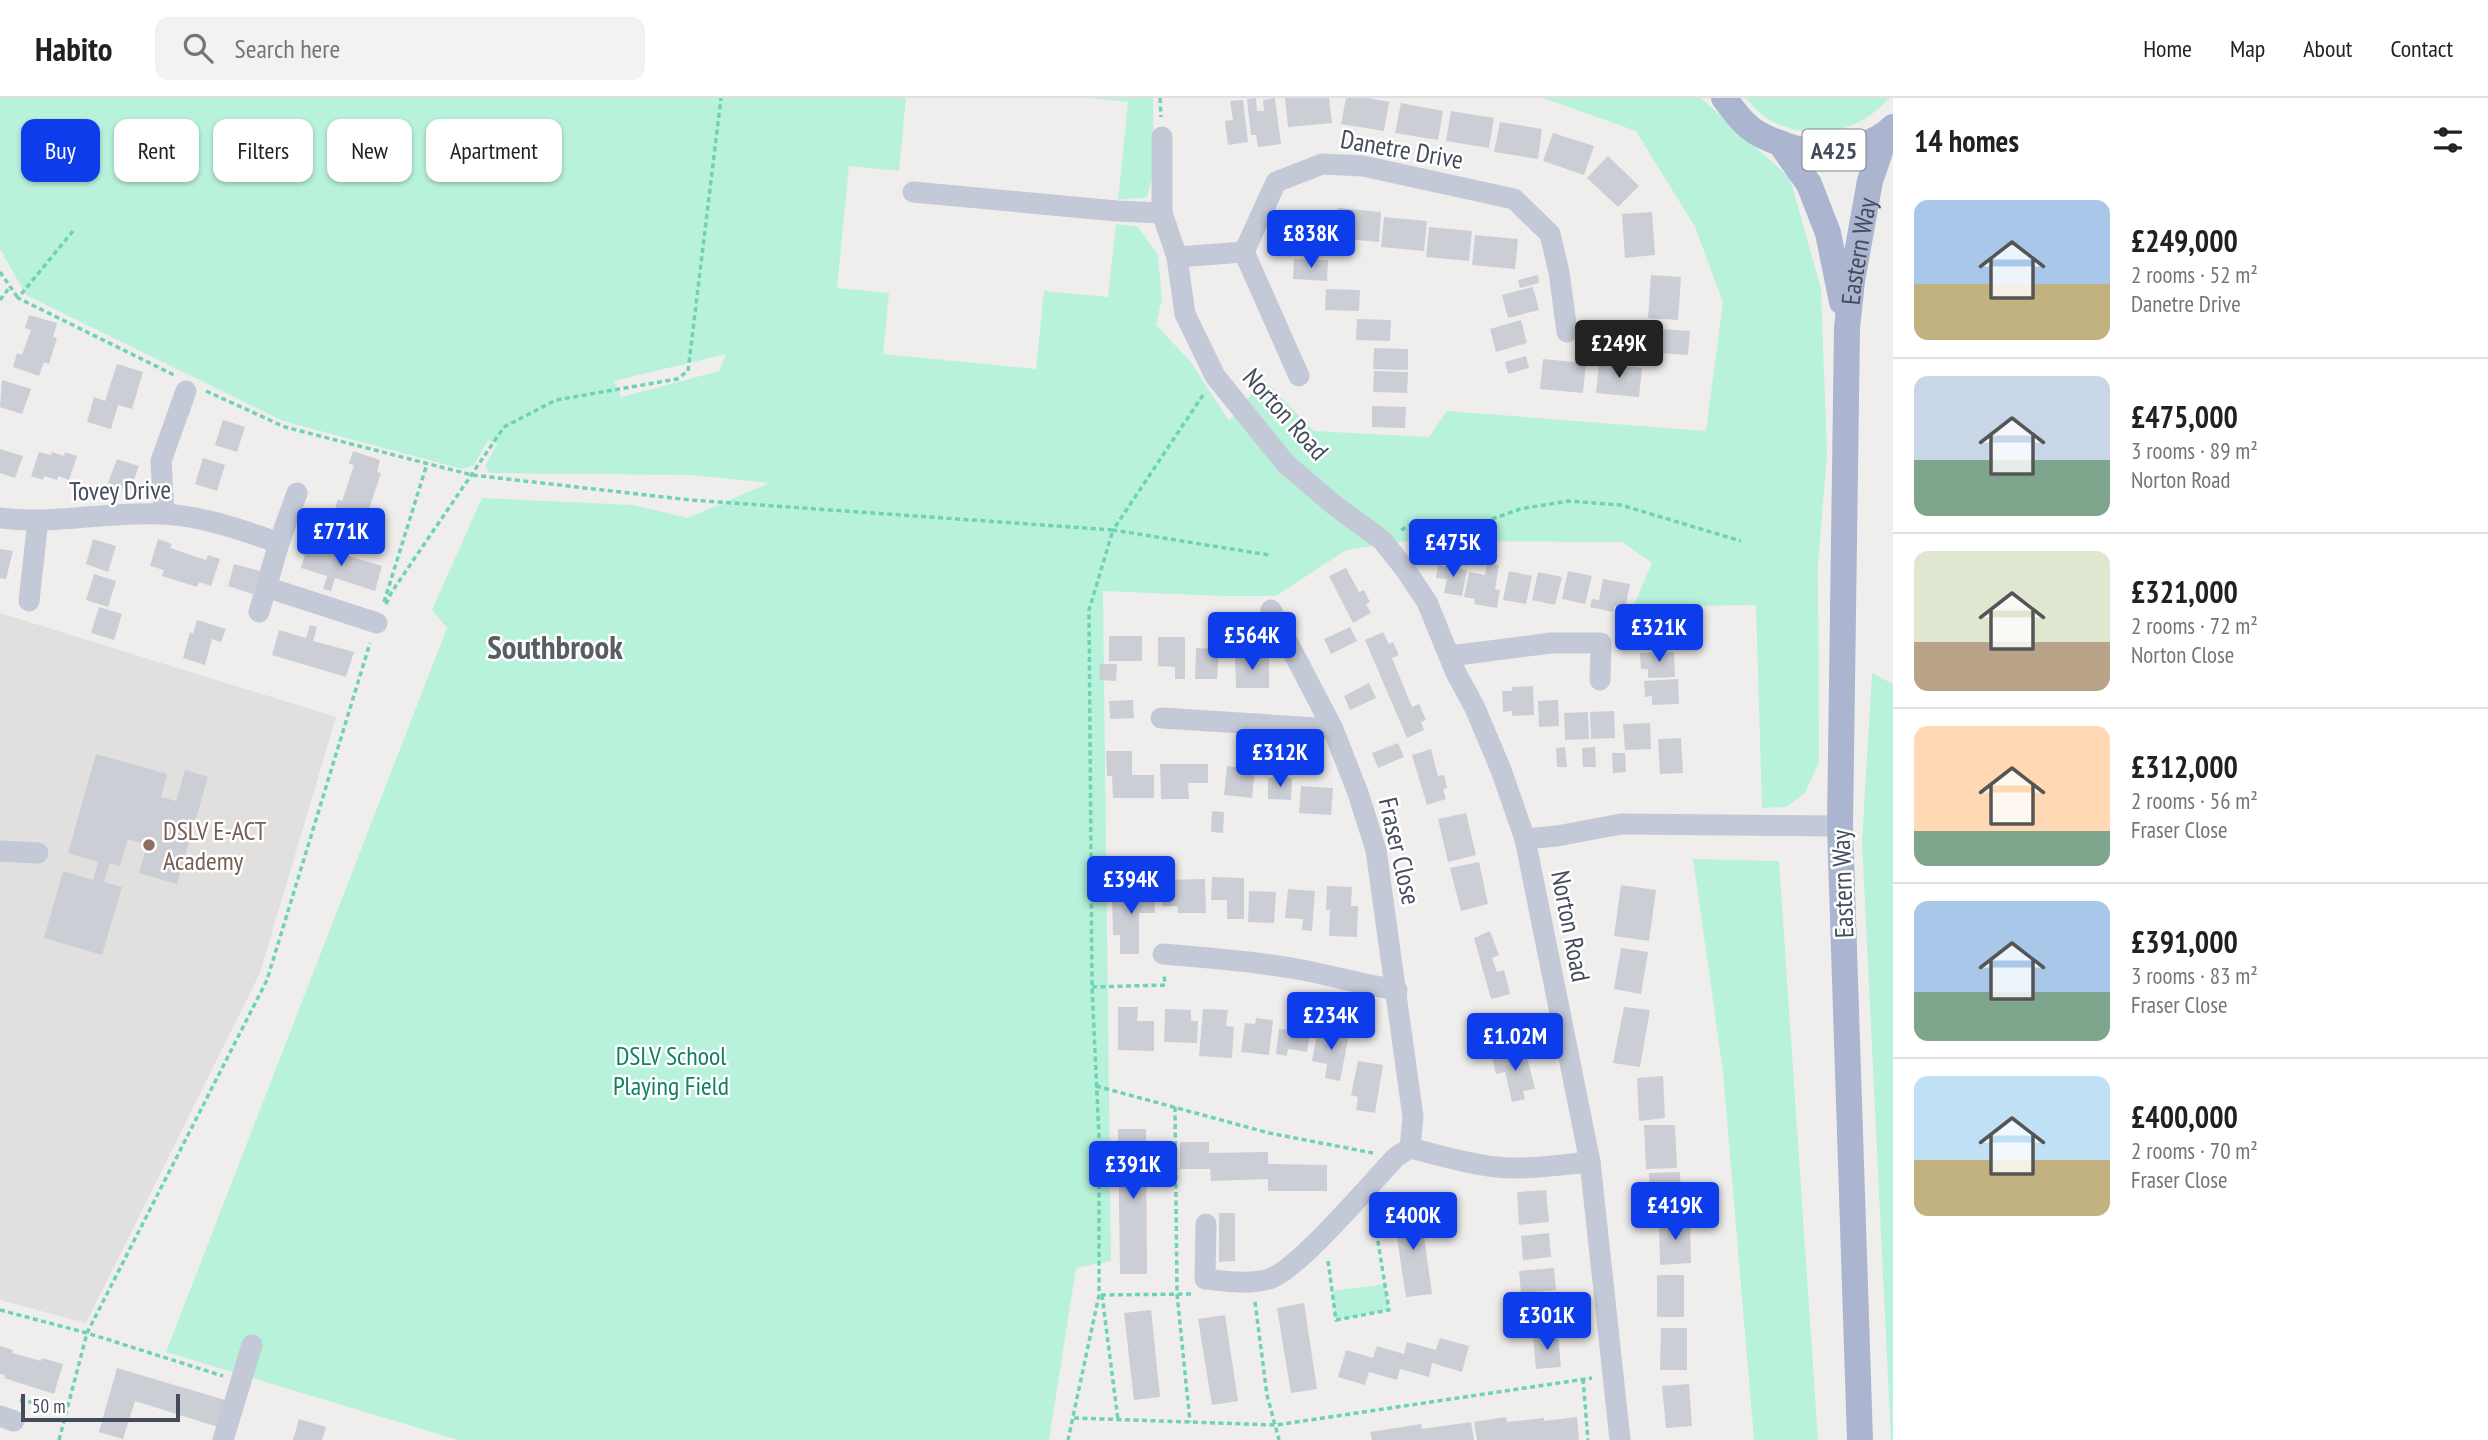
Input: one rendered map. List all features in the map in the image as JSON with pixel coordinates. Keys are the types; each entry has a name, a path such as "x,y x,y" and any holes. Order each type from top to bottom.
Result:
{"main road":[{"name":"A425","path":"1724,98 1750,129 1780,143 1815,152 1863,145 1890,130"},
{"name":"Eastern Way","path":"1860,1440 1840,825 1847,328 1852,281 1870,181 1890,130"},
{"name":"Eastern Way","path":"1780,143 1809,184 1828,233 1847,328"}],"street":[{"name":"Norton Road","path":"1162,137 1162,213 1177,257 1185,313 1215,376 1285,463 1334,505 1382,540 1405,569 1427,603 1501,770 1525,839 1590,1161 1620,1440"},
{"name":"Danetre Drive","path":"1244,252 1276,182 1322,164 1363,166 1514,199 1550,234 1559,272 1567,332"},
{"path":"913,191 1162,213"},
{"path":"1177,257 1244,252 1299,376"},
{"path":"164,514 161,461 189,385"},
{"path":"259,612 297,493"},
{"name":"Tovey Drive","path":"0,518 38,520 164,514 231,526 279,543"},
{"path":"29,601 38,520"},
{"path":"266,587 377,623"},
{"name":"Fraser Close","path":"1271,610 1333,729 1358,793 1376,850 1413,1117 1403,1152"},
{"path":"1450,656 1551,643 1601,643 1600,680"},
{"path":"1161,718 1333,729"},
{"name":"Norton Road","path":"1525,839 1621,824 1840,825"},
{"path":"0,851 38,853"},
{"path":"1163,954 1252,962 1397,989"},
{"path":"1206,1224 1205,1279 1253,1282 1271,1279 1296,1262 1403,1152 1497,1167 1544,1167 1590,1161"},
{"path":"223,1440 252,1345"}],"path":[{"path":"377,623 391,593 504,427 556,400 677,379 688,371 721,98"},
{"path":"18,298 73,231"},
{"path":"0,272 18,298 189,385 285,427 472,475 690,500 1113,530 1269,555"},
{"path":"0,300 9,287"},
{"path":"1118,1420 1100,1295 1099,1137 1092,987 1089,610 1113,530 1215,376"},
{"path":"59,1440 87,1333 267,980 428,464"},
{"path":"1382,540 1416,522 1484,522 1520,509 1568,501 1621,505 1741,541"},
{"path":"1092,987 1165,985 1163,954"},
{"path":"1096,1086 1269,1133 1403,1152"},
{"path":"1175,1107 1177,1294 1190,1422"},
{"path":"1324,1233 1336,1320 1389,1310 1369,1185"},
{"path":"1100,1295 1205,1295 1205,1279"},
{"path":"1253,1282 1267,1395 1279,1440"},
{"path":"1068,1440 1100,1295"},
{"path":"0,1310 87,1333 240,1381"},
{"path":"1074,1418 1276,1425 1612,1375"},
{"path":"1583,1379 1588,1440"}],"shaded area":[{"name":"DSLV E-ACT Academy","path":"0,613 336,717 260,973 86,1323 0,1300"}],"green space":[{"name":"DSLV School Playing Field","path":"0,98 906,98 899,171 849,166 837,288 889,293 883,354 1036,369 1044,291 1108,297 1116,224 1138,227 1158,255 1162,299 1156,325 1190,361 1229,421 1264,380 1314,431 1429,437 1447,411 1706,431 1723,302 1695,227 1636,131 1543,98 1701,98 1790,178 1821,289 1827,453 1818,565 1819,762 1805,793 1786,807 1762,808 1756,605 1633,607 1652,563 1622,542 1407,541 1346,550 1276,596 1103,591 1111,1261 1076,1268 1049,1440 458,1440 166,1352 447,628 432,610 482,498 633,505 688,518 769,483 691,475 490,473 485,466 497,444 488,440 474,465 462,469 283,421 26,295 0,249","holes":["726,354 719,371 621,397 614,381"]},
{"path":"1088,98 1153,98 1154,169 1147,197 1118,200 1128,102"},
{"path":"1745,98 1889,98 1876,111 1847,127 1814,132 1781,125 1765,117"},
{"path":"1872,673 1893,684 1893,1440 1862,842"},
{"path":"1693,859 1779,861 1818,1440 1754,1440 1723,1072"},
{"path":"1385,1284 1389,1310 1336,1320 1332,1291"}],"building":[{"path":"1256,98 1257,111 1264,111 1263,100 1275,98 1281,144 1258,147 1256,135 1251,135 1247,99"},
{"path":"1285,98 1329,98 1332,123 1288,127"},
{"path":"1346,98 1389,102 1384,131 1341,124"},
{"path":"1243,100 1248,142 1228,145 1225,121 1233,120 1230,101"},
{"path":"1401,103 1443,111 1438,140 1395,133"},
{"path":"1451,111 1494,118 1489,148 1446,141"},
{"path":"1500,122 1542,129 1538,159 1494,152"},
{"path":"1553,133 1594,146 1584,175 1543,161"},
{"path":"1608,156 1639,186 1618,207 1587,178"},
{"path":"1338,208 1381,212 1379,242 1335,238"},
{"path":"1652,212 1655,255 1625,258 1622,214"},
{"path":"1384,217 1427,221 1424,251 1381,247"},
{"path":"1429,227 1472,231 1469,261 1426,257"},
{"path":"1475,235 1518,239 1515,269 1472,265"},
{"path":"1294,259 1328,260 1327,281 1293,279"},
{"path":"1538,275 1539,283 1520,288 1518,280"},
{"path":"1651,275 1681,277 1678,320 1648,318"},
{"path":"1533,287 1539,310 1508,318 1502,295"},
{"path":"1326,289 1360,290 1359,311 1325,310"},
{"path":"29,315 57,323 53,337 57,338 49,364 44,362 39,376 13,367 17,353 22,355 31,330 25,328"},
{"path":"1357,319 1391,320 1390,341 1356,340"},
{"path":"1521,320 1527,343 1496,352 1490,329"},
{"path":"1645,328 1690,331 1688,355 1644,352"},
{"path":"1374,348 1408,349 1408,370 1373,369"},
{"path":"1526,356 1529,368 1508,374 1505,362"},
{"path":"1543,359 1586,363 1583,393 1540,389"},
{"path":"117,364 143,372 132,409 118,405 111,429 87,422 94,397 105,401"},
{"path":"1599,364 1642,368 1639,397 1596,393"},
{"path":"1374,371 1408,372 1407,393 1373,392"},
{"path":"2,380 31,389 22,414 0,407"},
{"path":"1372,406 1406,407 1405,428 1372,427"},
{"path":"223,420 245,427 237,452 215,445"},
{"path":"0,449 23,456 15,478 0,473"},
{"path":"353,451 380,460 377,472 381,473 369,509 364,508 360,521 334,513 338,499 342,501 354,465 349,464"},
{"path":"39,452 64,456 65,452 77,456 69,480 58,476 57,480 44,476 43,480 31,476"},
{"path":"203,458 225,465 217,491 195,484"},
{"path":"117,459 139,466 130,491 108,483"},
{"path":"93,539 116,546 108,572 86,564"},
{"path":"158,539 172,544 170,548 206,560 208,555 220,559 211,586 199,582 197,587 162,576 164,570 150,566"},
{"path":"308,544 382,566 375,591 335,578 331,591 323,589 327,576 301,568"},
{"path":"1446,545 1469,546 1469,557 1446,556"},
{"path":"0,549 13,551 6,579 0,578"},
{"path":"1487,563 1499,565 1495,589 1500,590 1497,608 1474,604 1475,599 1464,597 1469,572 1485,575"},
{"path":"234,564 260,571 253,594 228,586"},
{"path":"1438,565 1467,570 1462,596 1444,593 1447,579 1436,578"},
{"path":"1346,568 1359,592 1364,590 1370,602 1366,604 1371,613 1353,623 1329,576"},
{"path":"1509,571 1532,576 1526,604 1503,600"},
{"path":"1568,571 1592,576 1585,604 1562,599"},
{"path":"1538,572 1562,577 1555,605 1532,600"},
{"path":"94,574 116,581 108,607 86,600"},
{"path":"1603,579 1630,584 1625,608 1614,606 1613,612 1590,607 1592,599 1599,600"},
{"path":"99,607 122,614 114,640 91,633"},
{"path":"1638,615 1658,615 1659,624 1674,624 1674,649 1646,649 1646,641 1638,641"},
{"path":"197,620 226,629 221,642 212,639 205,665 183,658 190,632 193,634"},
{"path":"310,625 317,627 313,641 354,652 346,677 272,655 279,630 306,638"},
{"path":"1350,627 1357,641 1331,654 1324,639"},
{"path":"1383,632 1389,644 1393,642 1399,655 1392,658 1412,707 1419,704 1426,720 1421,722 1424,730 1407,738 1365,640"},
{"path":"1109,636 1142,636 1142,661 1109,661"},
{"path":"1158,637 1185,637 1185,679 1175,679 1175,667 1158,666"},
{"path":"1196,648 1219,649 1217,679 1195,679"},
{"path":"1674,652 1675,677 1648,678 1648,669 1641,669 1640,653"},
{"path":"1269,656 1269,688 1236,688 1235,657"},
{"path":"1100,664 1117,664 1116,681 1099,680"},
{"path":"1678,679 1679,704 1652,705 1652,696 1645,697 1644,681"},
{"path":"1369,683 1376,698 1350,710 1344,696"},
{"path":"1533,686 1534,715 1512,716 1512,711 1503,712 1502,691 1512,691 1512,687"},
{"path":"1133,700 1134,718 1110,719 1109,701"},
{"path":"1558,700 1559,726 1539,727 1538,701"},
{"path":"1614,711 1615,738 1591,739 1590,712"},
{"path":"1588,712 1589,739 1565,740 1564,713"},
{"path":"1650,723 1651,749 1625,750 1623,724"},
{"path":"1681,738 1683,773 1660,774 1658,739"},
{"path":"1398,743 1404,757 1378,768 1372,753"},
{"path":"1565,747 1567,767 1557,767 1556,748"},
{"path":"1595,747 1596,767 1583,767 1582,748"},
{"path":"1431,749 1438,776 1444,775 1447,788 1443,789 1446,799 1427,805 1412,755"},
{"path":"1106,751 1132,751 1132,775 1154,775 1154,798 1113,798 1112,776 1107,776"},
{"path":"1612,753 1625,753 1626,772 1613,773"},
{"path":"96,754 167,774 161,797 176,801 185,770 208,777 177,884 139,873 147,845 128,839 120,866 110,863 104,882 122,887 102,955 44,938 63,871 93,880 98,862 68,853"},
{"path":"1160,764 1208,764 1208,783 1188,783 1189,799 1161,799"},
{"path":"1227,766 1255,769 1252,798 1224,795"},
{"path":"1268,778 1292,778 1291,800 1268,799"},
{"path":"1301,786 1333,788 1331,815 1299,813"},
{"path":"1212,811 1224,812 1223,833 1211,832"},
{"path":"1466,813 1476,855 1448,862 1438,819"},
{"path":"1479,862 1488,904 1461,911 1450,868"},
{"path":"1212,877 1244,878 1244,919 1227,919 1227,900 1211,900"},
{"path":"1205,879 1206,913 1178,913 1177,906 1163,906 1162,880"},
{"path":"1621,885 1656,890 1649,941 1614,936"},
{"path":"1327,886 1352,887 1351,906 1358,906 1357,937 1329,936"},
{"path":"1154,888 1155,913 1139,913 1139,954 1120,954 1120,935 1113,935 1112,889"},
{"path":"1288,889 1315,891 1312,931 1302,930 1303,919 1285,918"},
{"path":"1249,891 1276,892 1274,923 1248,922"},
{"path":"1490,931 1499,955 1492,958 1497,972 1504,970 1510,994 1491,999 1474,938"},
{"path":"1621,948 1648,952 1641,994 1614,989"},
{"path":"1118,1007 1138,1007 1137,1021 1154,1021 1154,1051 1118,1050"},
{"path":"1624,1007 1650,1010 1640,1067 1613,1063"},
{"path":"1165,1009 1191,1010 1191,1021 1198,1021 1197,1043 1164,1042"},
{"path":"1203,1009 1228,1010 1226,1026 1234,1027 1232,1058 1199,1056"},
{"path":"1290,1016 1312,1019 1307,1052 1288,1049 1287,1056 1276,1054 1279,1029 1288,1030"},
{"path":"1256,1018 1273,1020 1269,1055 1241,1052 1245,1023 1255,1024"},
{"path":"1318,1028 1349,1034 1340,1081 1325,1078 1327,1064 1312,1061"},
{"path":"1525,1049 1535,1089 1523,1091 1525,1099 1512,1102 1505,1072 1496,1074 1492,1058"},
{"path":"1358,1061 1383,1065 1375,1113 1356,1110 1358,1097 1351,1095"},
{"path":"1663,1076 1665,1118 1639,1121 1637,1078"},
{"path":"1644,1125 1675,1125 1677,1168 1646,1169"},
{"path":"1118,1129 1146,1129 1147,1274 1120,1274"},
{"path":"1180,1142 1209,1142 1209,1153 1268,1152 1268,1164 1327,1165 1327,1191 1268,1191 1268,1179 1211,1181 1210,1169 1180,1169"},
{"path":"1680,1172 1682,1215 1651,1216 1649,1173"},
{"path":"1546,1190 1549,1222 1519,1225 1517,1192"},
{"path":"1420,1207 1432,1294 1406,1297 1393,1212"},
{"path":"1219,1213 1235,1213 1235,1261 1219,1262"},
{"path":"1690,1220 1691,1263 1660,1265 1659,1221"},
{"path":"1549,1233 1551,1257 1523,1260 1521,1236"},
{"path":"1554,1268 1556,1290 1521,1293 1519,1271"},
{"path":"1657,1275 1684,1275 1684,1317 1657,1317"},
{"path":"1304,1303 1317,1389 1291,1393 1277,1308"},
{"path":"1556,1308 1558,1331 1533,1333 1531,1310"},
{"path":"1151,1310 1160,1397 1134,1400 1124,1313"},
{"path":"1225,1315 1238,1401 1212,1405 1198,1319"},
{"path":"1661,1328 1687,1328 1687,1370 1660,1370"},
{"path":"1558,1334 1561,1367 1536,1369 1533,1337"},
{"path":"1440,1338 1469,1346 1462,1372 1432,1363 1429,1377 1400,1369 1397,1380 1369,1372 1365,1385 1338,1377 1346,1350 1373,1358 1377,1346 1404,1354 1407,1342 1436,1350"},
{"path":"0,1346 13,1350 12,1353 63,1364 54,1394 4,1378 5,1375 0,1374"},
{"path":"117,1368 225,1400 218,1427 135,1401 123,1439 99,1432"},
{"path":"1689,1384 1692,1426 1666,1428 1662,1386"},
{"path":"1506,1417 1507,1422 1577,1417 1579,1440 1477,1440 1474,1422"},
{"path":"299,1419 326,1427 322,1440 293,1440"},
{"path":"1471,1422 1474,1440 1372,1440 1370,1432 1421,1424 1422,1429"}],"place":[{"name":"DSLV E-ACT Academy","path":"149,845"}],"district":[{"name":"Southbrook","path":"555,646"}]}
